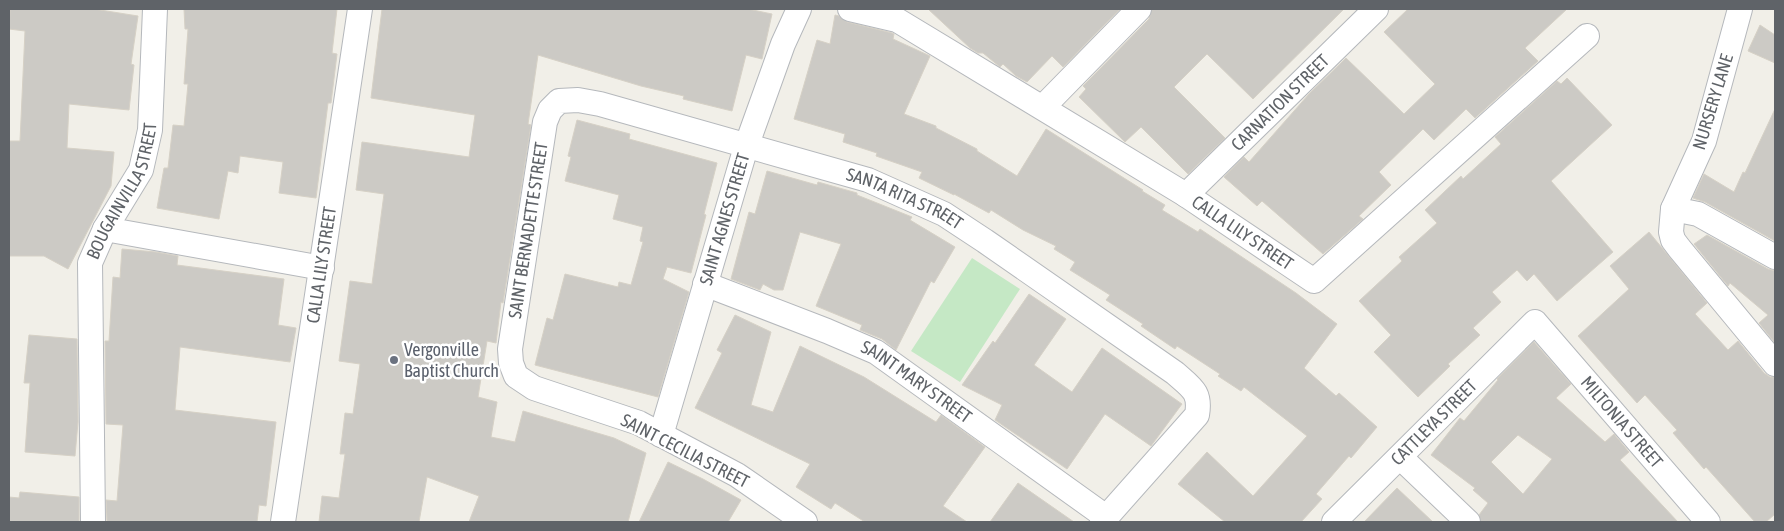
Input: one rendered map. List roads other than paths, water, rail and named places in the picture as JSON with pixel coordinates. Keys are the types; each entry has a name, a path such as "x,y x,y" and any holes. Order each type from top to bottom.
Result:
{"street":[{"name":"BOUGAINVILLA STREET","path":"93,522 90,263 105,228 141,170 150,130 155,9"},
{"name":"CALLA LILY STREET","path":"283,522 360,9"},
{"name":"SAINT AGNES STREET","path":"661,435 746,147 783,44 799,9"},
{"name":"CALLA LILY STREET","path":"850,9 902,14 1042,107 1186,195 1314,280 1587,36"},
{"path":"1042,107 1139,9"},
{"name":"CARNATION STREET","path":"1186,195 1376,9"},
{"name":"NURSERY LANE","path":"1740,9 1704,141 1673,209 1671,232 1673,240 1775,364"},
{"name":"SANTA RITA STREET","path":"559,101 578,100 600,104 746,147 868,180 944,214 1175,373 1191,387 1199,402 1197,415 1104,520"},
{"name":"SAINT BERNADETTE STREET","path":"511,364 510,350 545,122 550,110 559,101"},
{"path":"1673,209 1698,214 1775,257"},
{"path":"105,228 322,268"},
{"name":"SAINT MARY STREET","path":"705,284 876,352 1104,520"},
{"name":"CATTLEYA STREET","path":"1334,522 1535,322"},
{"name":"MILTONIA STREET","path":"1535,322 1708,522"},
{"name":"SAINT CECILIA STREET","path":"511,364 516,376 534,388 639,423 737,475 805,522"},
{"path":"1400,457 1468,522"}],"place":[{"name":"Vergonville Baptist Church","path":"394,360"}]}
